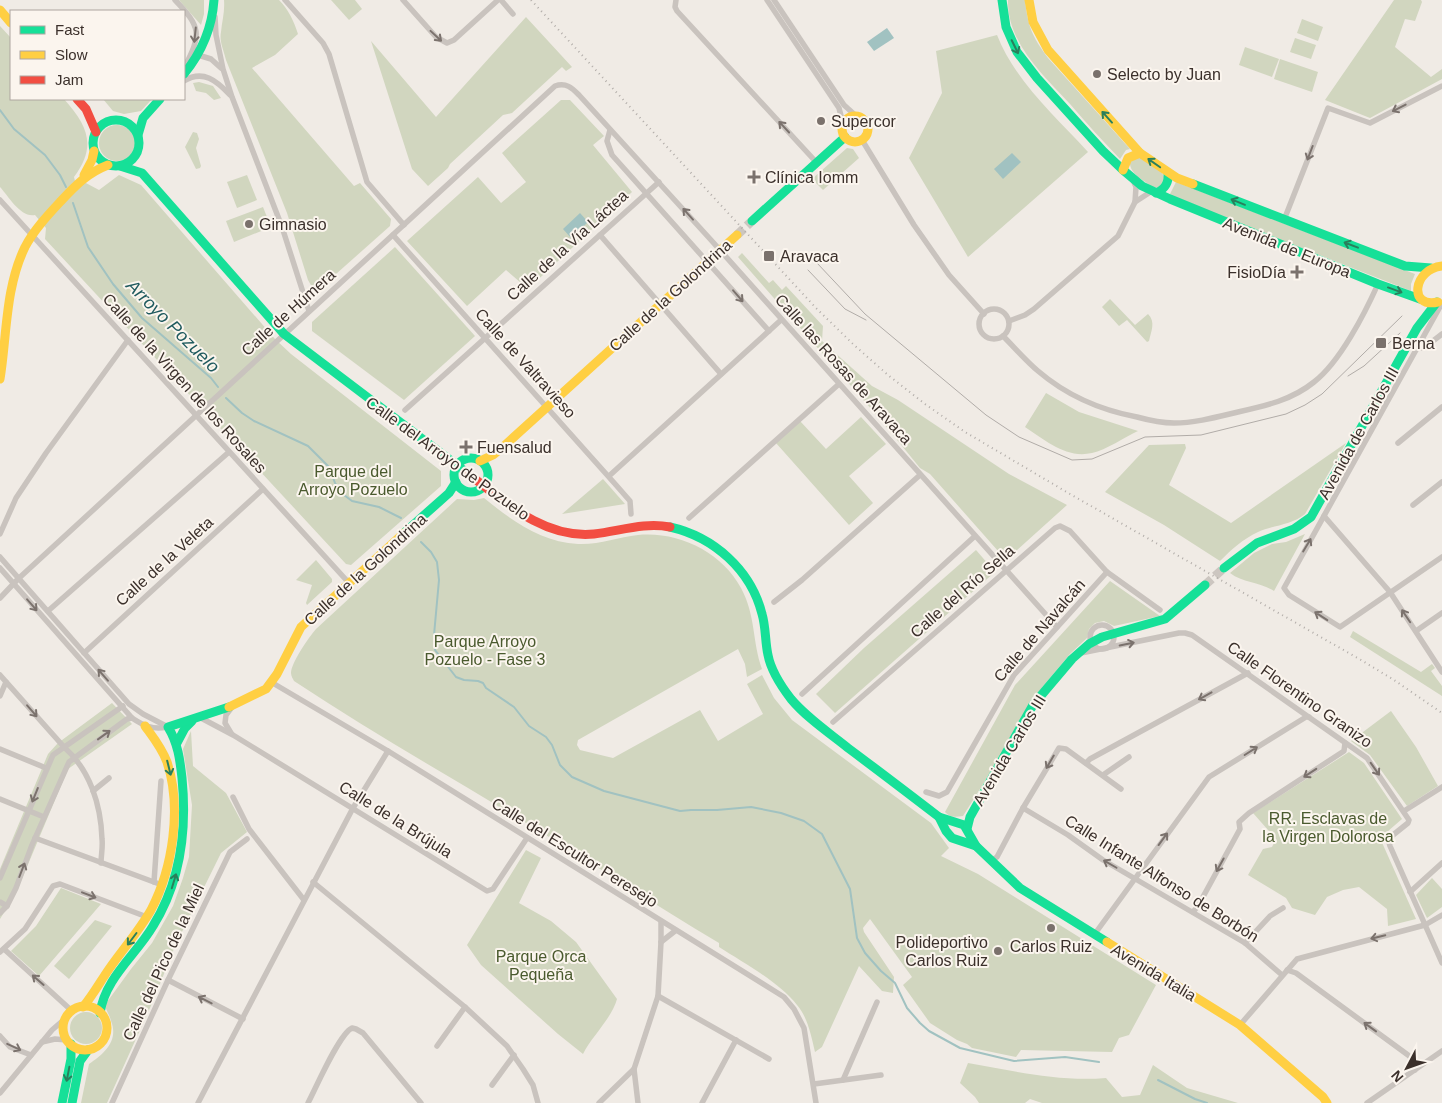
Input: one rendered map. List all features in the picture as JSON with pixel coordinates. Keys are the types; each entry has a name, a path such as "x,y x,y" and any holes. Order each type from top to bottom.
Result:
{"main road":[{"name":"Avenida de Europa","path":"1002,0 1006,27 1017,52 1037,78 1103,151 1133,178 1154,192 1378,284 1429,304 1440,301"},
{"name":"Avenida de Europa","path":"1029,0 1033,22 1048,50 1140,153 1168,173 1284,220 1406,266 1431,268 1442,266"},
{"path":"185,73 205,42 214,4"},
{"path":"0,10 10,22"},
{"path":"78,100 86,109 107,121"},
{"path":"138,135 143,118 159,100"},
{"path":"86,109 96,132"},
{"path":"0,379 4,361 7,319 16,272 20,257 32,235 42,220 89,168 94,150 93,139 100,126 107,121 124,121 140,116 150,109"},
{"path":"856,115 864,118 868,126 867,135 862,140 853,142 845,137 842,131 843,124 848,118 856,115"},
{"path":"80,180 95,169 108,165 120,166 142,173 138,152 140,143 138,135 131,125 124,121"},
{"path":"752,221 845,137"},
{"path":"94,150 100,159 108,165"},
{"path":"120,166 131,161 138,152"},
{"path":"1123,170 1128,156 1140,153"},
{"name":"Calle del Arroyo de Pozuelo","path":"142,173 284,334 457,466 530,519 559,531 591,534 638,526 665,526 695,535 727,555 744,575 757,598 764,621 769,659 788,697 807,716 939,817 952,824"},
{"path":"1154,192 1164,189 1168,182 1168,173"},
{"name":"Calle de la Golondrina","path":"457,466 462,461 468,459 480,461 493,455 737,235"},
{"name":"Avenida de Carlos III","path":"1224,568 1244,551 1259,542 1298,527 1314,511 1417,328 1422,314 1418,290 1419,282 1423,275 1431,268"},
{"name":"Avenida de Carlos III","path":"1417,328 1440,301"},
{"name":"Calle de la Golondrina","path":"450,493 463,490 474,492 484,486 488,478 487,468 493,455"},
{"path":"480,461 487,468"},
{"path":"457,466 456,482 463,490"},
{"name":"Calle de la Golondrina","path":"166,726 197,719 256,695 271,682 301,627 450,493 456,482"},
{"name":"Avenida Carlos III","path":"967,835 970,817 1033,705 1079,653 1092,642 1114,632 1154,624 1165,619 1205,585"},
{"path":"177,744 185,728 197,719"},
{"path":"100,1013 102,998 105,992 147,936 162,912 174,883 181,855 184,801 177,744 166,726"},
{"path":"83,1007 147,917 170,854 174,809 172,784 168,763 150,730"},
{"path":"952,824 967,835 956,841 946,832 952,824 966,821 970,817"},
{"name":"Avenida Italia","path":"967,835 976,846 994,859 1020,888 1240,1025 1325,1100 1332,1103"},
{"path":"62,1103 71,1059 69,1042 64,1027 66,1018 72,1010 83,1007 92,1008 100,1013 106,1022 106,1035 101,1043 88,1050 80,1061 72,1103"},
{"path":"69,1042 80,1050 88,1050"}],"street":[{"path":"175,0 183,10"},
{"path":"284,0 323,43 329,54 367,182 404,225"},
{"path":"403,0 436,37 447,43 454,40 500,0 513,14"},
{"path":"676,0 675,7 677,11 817,162"},
{"path":"767,0 839,108 843,124"},
{"path":"774,0 844,105 856,115"},
{"path":"214,4 216,35 223,70 282,227 310,311"},
{"path":"185,12 194,23 197,35 185,65"},
{"path":"198,55 211,59 223,70"},
{"path":"185,80 199,76 210,78 232,97"},
{"name":"Calle las Rosas de Aravaca","path":"556,86 563,84 570,86 659,182 1057,628"},
{"name":"Calle de Húmera","path":"0,598 16,581 284,334 556,86"},
{"path":"1284,220 1328,108 1370,123 1442,86"},
{"name":"Calle las Rosas de Aravaca","path":"610,130 607,142 612,155 769,331"},
{"path":"862,140 914,225 949,275 984,314"},
{"path":"1008,321 1025,315 1034,309 1118,236 1135,202 1136,187 1133,178"},
{"name":"Calle de la Vía Láctea","path":"405,410 659,182"},
{"path":"1135,202 1154,192"},
{"name":"Calle de la Virgen de los Rosales","path":"0,200 349,583"},
{"name":"Calle de Valtravieso","path":"393,235 609,476 630,501 631,514"},
{"path":"600,235 722,374"},
{"path":"1003,336 1038,371 1062,389 1089,403 1121,414 1173,423 1210,418 1271,404 1296,395 1315,381 1331,365 1347,341 1378,284"},
{"path":"1440,301 1418,345 1284,588 1289,595 1340,627 1442,558"},
{"path":"991,310 1004,313 1008,321 1008,329 999,338 990,339 982,333 980,321 984,314 991,310"},
{"path":"609,476 781,320"},
{"path":"1418,345 1419,348 1424,348 1442,334"},
{"path":"0,534 16,498 46,453 128,340"},
{"path":"689,518 839,384"},
{"path":"1398,443 1442,408"},
{"path":"48,612 229,452"},
{"path":"774,602 802,580 920,474"},
{"path":"1413,505 1442,482"},
{"name":"Calle de la Veleta","path":"84,653 263,489"},
{"path":"1324,516 1390,592 1439,662 1442,672"},
{"name":"Calle del Río Sella","path":"833,722 1055,528 1060,526 1070,531 1108,572"},
{"path":"802,694 975,536"},
{"path":"0,557 16,581 121,707 132,718 150,730"},
{"path":"0,568 48,612 129,704 166,726"},
{"path":"1108,572 1160,610"},
{"name":"Calle de Navalcán","path":"926,792 939,796 947,792 1008,682 1108,572"},
{"path":"1416,631 1442,613"},
{"path":"1079,653 1104,649 1112,643 1114,632"},
{"name":"Calle Florentino Granizo","path":"1104,649 1185,632 1192,635 1367,758 1404,811"},
{"path":"1092,642 1098,648 1104,649"},
{"path":"1086,763 1090,759 1248,673"},
{"path":"0,675 74,757 93,791 99,806 102,829 101,863"},
{"path":"0,696 6,682"},
{"name":"Calle del Escultor Peresejo","path":"271,682 388,751 784,998 794,1009 804,1028 816,1103"},
{"path":"0,878 53,755 121,707 129,704"},
{"path":"233,735 225,723 226,715 235,705"},
{"path":"1094,935 1210,777 1306,717 1309,717"},
{"path":"0,913 7,906 16,888 35,838 69,762 127,719 132,718"},
{"name":"Calle de la Brújula","path":"197,719 233,735 487,891 493,889 527,838"},
{"name":"Calle de la Golondrina","path":"150,730 166,726"},
{"path":"1193,912 1240,829 1239,822 1249,813 1344,751 1345,743"},
{"path":"994,859 1059,748 1066,749 1120,788"},
{"path":"0,749 46,768"},
{"path":"198,1103 313,882 353,808 388,751"},
{"path":"1103,775 1129,757"},
{"path":"93,791 109,778"},
{"path":"35,838 158,883 161,782"},
{"path":"1442,787 1404,811 1409,820 1408,823 1388,839 1442,963"},
{"path":"0,798 44,817"},
{"path":"233,798 249,829 304,900"},
{"name":"Calle Infante Alfonso de Borbón","path":"1023,808 1068,835 1103,860 1245,942 1284,973 1296,973 1414,1059 1417,1063 1415,1070"},
{"name":"Calle del Pico de la Miel","path":"112,1103 168,980 230,852 247,839"},
{"path":"1410,892 1442,862"},
{"path":"313,882 465,1006 507,1046 533,1085 538,1103"},
{"path":"72,1010 2,951 25,929 53,886 60,884 147,917"},
{"path":"0,902 7,906"},
{"path":"1245,942 1270,916 1283,908"},
{"path":"1240,1025 1297,959 1425,925 1442,915"},
{"path":"638,1103 634,1069 658,996 661,922"},
{"path":"661,942 676,931"},
{"path":"168,980 243,1019"},
{"path":"658,996 769,1059"},
{"path":"843,1080 878,1002"},
{"path":"437,1046 465,1006"},
{"path":"0,1093 52,1030 66,1018"},
{"path":"308,1103 346,1031 356,1028 363,1033 421,1103"},
{"path":"0,1036 10,1047 31,1055"},
{"path":"42,1042 55,1039 69,1042"},
{"path":"702,1103 736,1040"},
{"path":"1367,1103 1442,1051"},
{"path":"492,1085 514,1056"},
{"path":"599,1103 634,1069"},
{"path":"814,1084 882,1075"}],"green space":[{"path":"179,0 204,0 204,14 201,25"},
{"path":"224,0 279,0 285,7 293,20 298,34 275,55 252,68 354,186 360,183 391,219 390,226 318,290 312,287 308,280 287,213 226,60 221,39"},
{"path":"331,0 355,0 362,9 349,20"},
{"path":"1008,0 1025,0 1034,37 1048,58 1130,149 1126,150 1120,159 1029,58 1014,30 1009,16"},
{"path":"1394,0 1421,0 1422,2 1415,21 1405,19 1395,47 1431,77 1442,69 1442,79 1370,118 1325,100"},
{"path":"526,17 572,67 566,71 562,67 512,113 503,115 428,186 412,169 371,41 436,117"},
{"path":"1302,19 1323,27 1318,41 1297,33"},
{"name":"Parque del Arroyo Pozuelo","path":"0,26 10,37 10,100 65,100 84,127 87,136 86,156 74,177 75,181 84,182 99,190 119,175 141,185 275,339 291,354 441,471 441,486 351,565 346,564 45,239 46,228 35,215 30,215 20,210 0,187"},
{"path":"997,35 1014,68 1025,83 1088,152 968,257 909,158 942,93 936,51"},
{"path":"1295,38 1316,45 1311,59 1290,52"},
{"path":"1245,47 1279,59 1272,77 1239,65"},
{"path":"1280,59 1318,72 1312,92 1274,79"},
{"path":"199,82 213,86 221,98 214,100 206,93 196,91 193,83"},
{"path":"104,100 151,100 141,111 124,114 113,111"},
{"path":"561,100 570,100 604,136 593,145 632,192 528,289 506,270 467,306 407,241 478,177 501,203 526,182 502,153"},
{"path":"117,125 129,131 135,143 129,155 117,161 105,155 99,143 105,131"},
{"path":"193,132 197,133 199,139 196,148 201,166 196,169 185,147"},
{"path":"847,148 853,149 859,158 823,190 812,179"},
{"path":"1137,157 1161,171 1165,183 1157,188 1153,187 1138,176 1130,166 1130,162"},
{"path":"247,175 257,200 237,208 227,182"},
{"path":"1176,182 1415,274 1411,284 1411,291 1169,196"},
{"name":"Gimnasio","path":"263,207 271,227 234,242 226,221"},
{"path":"395,247 475,336 404,400 312,331 312,322"},
{"path":"742,253 769,283 773,280 782,290 786,286 823,326 822,341 872,386 898,400 1009,474 1067,505 1006,560 930,474 920,468 880,419 738,257"},
{"path":"1110,299 1135,325 1148,314 1152,320 1149,341 1147,342 1127,320 1119,326 1102,307"},
{"path":"1046,393 1079,412 1138,431 1092,453 1082,454 1065,451 1048,443 1025,427"},
{"path":"861,417 886,444 849,476 873,503 849,525 776,443 800,421 826,449"},
{"path":"1346,443 1305,514 1289,523 1253,535 1220,561 1164,525 1105,492 1149,445 1185,444 1186,448 1169,485 1231,523"},
{"path":"603,479 625,504 562,514"},
{"name":"Parque Arroyo Pozuelo - Fase 3","path":"484,498 516,522 539,534 564,542 586,544 638,535 653,535 668,537 697,546 723,564 733,575 746,598 762,669 747,677 745,664 738,649 578,740 577,745 580,750 613,758 700,710 718,741 763,714 747,684 762,675 774,698 792,720 931,823 949,848 941,856 978,874 1156,985 1129,1035 1119,1038 1112,1052 1021,1050 1016,1057 972,1048 930,1023 903,985 912,977 870,919 863,928 864,932 894,977 893,993 882,991 859,966 822,1047 815,1052 801,1010 790,997 781,988 750,966 719,947 719,943 351,718 294,681 291,673 294,663 316,629 457,499 474,500"},
{"path":"1305,534 1274,591 1240,579 1230,573 1254,553 1272,544 1286,542"},
{"path":"976,550 995,572 835,713 816,694 864,648"},
{"path":"316,560 332,579 332,582 307,605 312,585 296,580"},
{"path":"1110,581 1160,616 1114,626 1104,621 1095,623 1089,629 1087,638 1070,654 1034,697 1007,746 963,816 953,817 947,814 945,812 1015,685"},
{"path":"1353,631 1421,672 1432,664 1435,668 1431,671 1442,686 1442,696 1350,637"},
{"path":"112,703 132,724 68,769 16,893 0,919 0,869 48,754 58,743"},
{"path":"1391,711 1416,747 1438,786 1407,806 1370,755 1351,741"},
{"path":"191,731 193,766 226,793 247,832 221,853 175,946 154,999 107,1103 81,1103 89,1064 105,1051 112,1041 113,1028 105,1006 152,943 173,906 183,878 189,857 192,805 183,749"},
{"name":"RR. Esclavas de la Virgen Dolorosa","path":"1349,752 1364,763 1402,819 1380,838 1416,919 1388,926 1387,909 1359,887 1343,890 1327,897 1315,915 1292,908 1286,898 1248,875 1263,849 1272,847 1276,839 1253,813"},
{"name":"Parque Orca Pequeña","path":"526,850 541,858 519,903 551,921 576,942 617,999 611,1013 583,1054 481,965 467,945"},
{"path":"1432,878 1442,889 1442,907 1427,918 1416,895"},
{"path":"61,888 101,904 39,976 11,951 36,926"},
{"path":"95,920 112,926 69,979 54,966"},
{"path":"86,1012 92,1013 97,1017 101,1022 101,1034 97,1039 92,1043 86,1044 80,1043 75,1039 71,1034 70,1028 71,1022 75,1017 80,1013"},
{"path":"968,1063 1054,1077 1106,1078 1122,1097 1140,1095 1153,1065 1187,1088 1238,1103 1042,1103 1030,1099 1025,1103 979,1103 960,1083"}],"water":[{"path":"887,28 894,38 874,51 867,42"},
{"path":"1012,153 1021,162 1003,179 994,169"},
{"path":"580,213 588,222 571,238 563,229"}],"waterway":[{"name":"Arroyo Pozuelo","path":"0,110 14,129 45,155 60,175 66,187"},
{"name":"Arroyo Pozuelo","path":"73,203 88,247 113,284 142,318 211,378 218,387"},
{"name":"Arroyo Pozuelo","path":"226,398 254,421 308,446 329,467 335,483 344,495 352,501 379,507 401,518"},
{"name":"Arroyo Pozuelo","path":"421,542 431,552 437,562 439,580 434,635 435,650 456,677 483,683 486,688 514,707 529,726 546,737 552,745 560,765 572,777 604,791 680,811 751,807 781,813 804,821 822,834 850,889 857,938 865,953 895,983 907,1008 929,1031 960,1048 1014,1061 1065,1057 1099,1062"},
{"name":"Arroyo Pozuelo","path":"1158,1080 1207,1103"}],"tunnel":[{"path":"737,235 752,221"},
{"path":"1205,585 1224,568"}],"tram line":[{"path":"817,263 865,314 986,415 1019,437 1072,460 1092,459 1145,437 1201,435 1286,414 1322,394 1402,316"},
{"path":"808,270 845,309 866,320"},
{"path":"1348,376 1364,366 1400,333"}],"railway":[{"path":"531,0 816,308 888,375 925,404 965,432 1070,494 1361,660 1442,713"}],"traffic: fast":[{"path":"185,73 205,40 211,21 214,0"},
{"path":"1002,0 1006,27 1017,52 1037,78 1103,151 1142,186 1378,284 1420,299"},
{"path":"138,135 143,118 159,100"},
{"path":"121,120 133,126 138,134 139,143 138,152 133,160 125,165 111,166 99,160 94,152 93,138 99,126 107,121 121,120"},
{"path":"752,221 845,137"},
{"path":"120,166 142,173 284,334 466,472"},
{"path":"1156,193 1166,185 1168,173"},
{"path":"1193,184 1405,266 1431,268"},
{"path":"1224,568 1257,543 1294,529 1311,517 1417,328 1437,302"},
{"path":"471,458 483,463 488,475 483,487 471,492 459,487 454,475 459,463 471,458"},
{"path":"404,533 449,493 456,482"},
{"path":"670,527 686,532 716,547 740,570 757,598 763,619 769,661 774,673 797,706 818,725 939,817 964,825 976,846 1020,888 1107,942"},
{"path":"967,829 970,817 1033,705 1072,659 1089,644 1102,637 1165,619 1205,585"},
{"path":"100,1013 103,1000 114,978 153,926 170,891 176,873 184,816 183,797 178,752 168,727 229,707"},
{"path":"177,743 185,728 192,721"},
{"path":"939,817 952,838 976,846"},
{"path":"62,1103 71,1059 71,1044"},
{"path":"72,1103 80,1061 88,1050"}],"traffic: slow":[{"path":"1029,0 1033,22 1048,50 1140,153 1177,178 1193,184"},
{"path":"0,10 10,22"},
{"path":"855,116 864,120 868,129 864,138 855,142 846,138 842,129 846,120 855,116"},
{"path":"84,175 92,160 94,151"},
{"path":"1123,170 1128,158 1140,153"},
{"path":"0,379 10,295 18,263 25,247 41,223 82,180 108,165"},
{"path":"480,461 493,455 504,446 737,235"},
{"path":"1438,302 1428,303 1422,300 1418,294 1418,288 1425,274 1432,269 1442,266"},
{"path":"229,707 266,689 277,674 301,627 404,533"},
{"path":"83,1007 151,910 159,893 170,857 174,818 172,780 163,752 145,726"},
{"path":"1107,942 1240,1025 1323,1097 1327,1103"},
{"path":"85,1006 97,1010 103,1016 107,1028 103,1040 97,1046 85,1050 73,1046 67,1040 63,1028 67,1016 73,1010 85,1006"}],"traffic: jam":[{"path":"78,100 86,109 96,132"},
{"path":"466,472 525,516 558,530 575,534 594,534 641,526 670,527"}],"place":[{"name":"Selecto by Juan","path":"1097,74"},
{"name":"Supercor","path":"821,121"},
{"name":"Clínica Iomm","path":"754,177"},
{"name":"Gimnasio","path":"249,224"},
{"name":"Aravaca","path":"769,256"},
{"name":"FisioDía","path":"1297,272"},
{"name":"Berna","path":"1381,343"},
{"name":"Fuensalud","path":"466,447"},
{"name":"Carlos Ruiz","path":"1051,928"},
{"name":"Polideportivo Carlos Ruiz","path":"998,951"}]}
